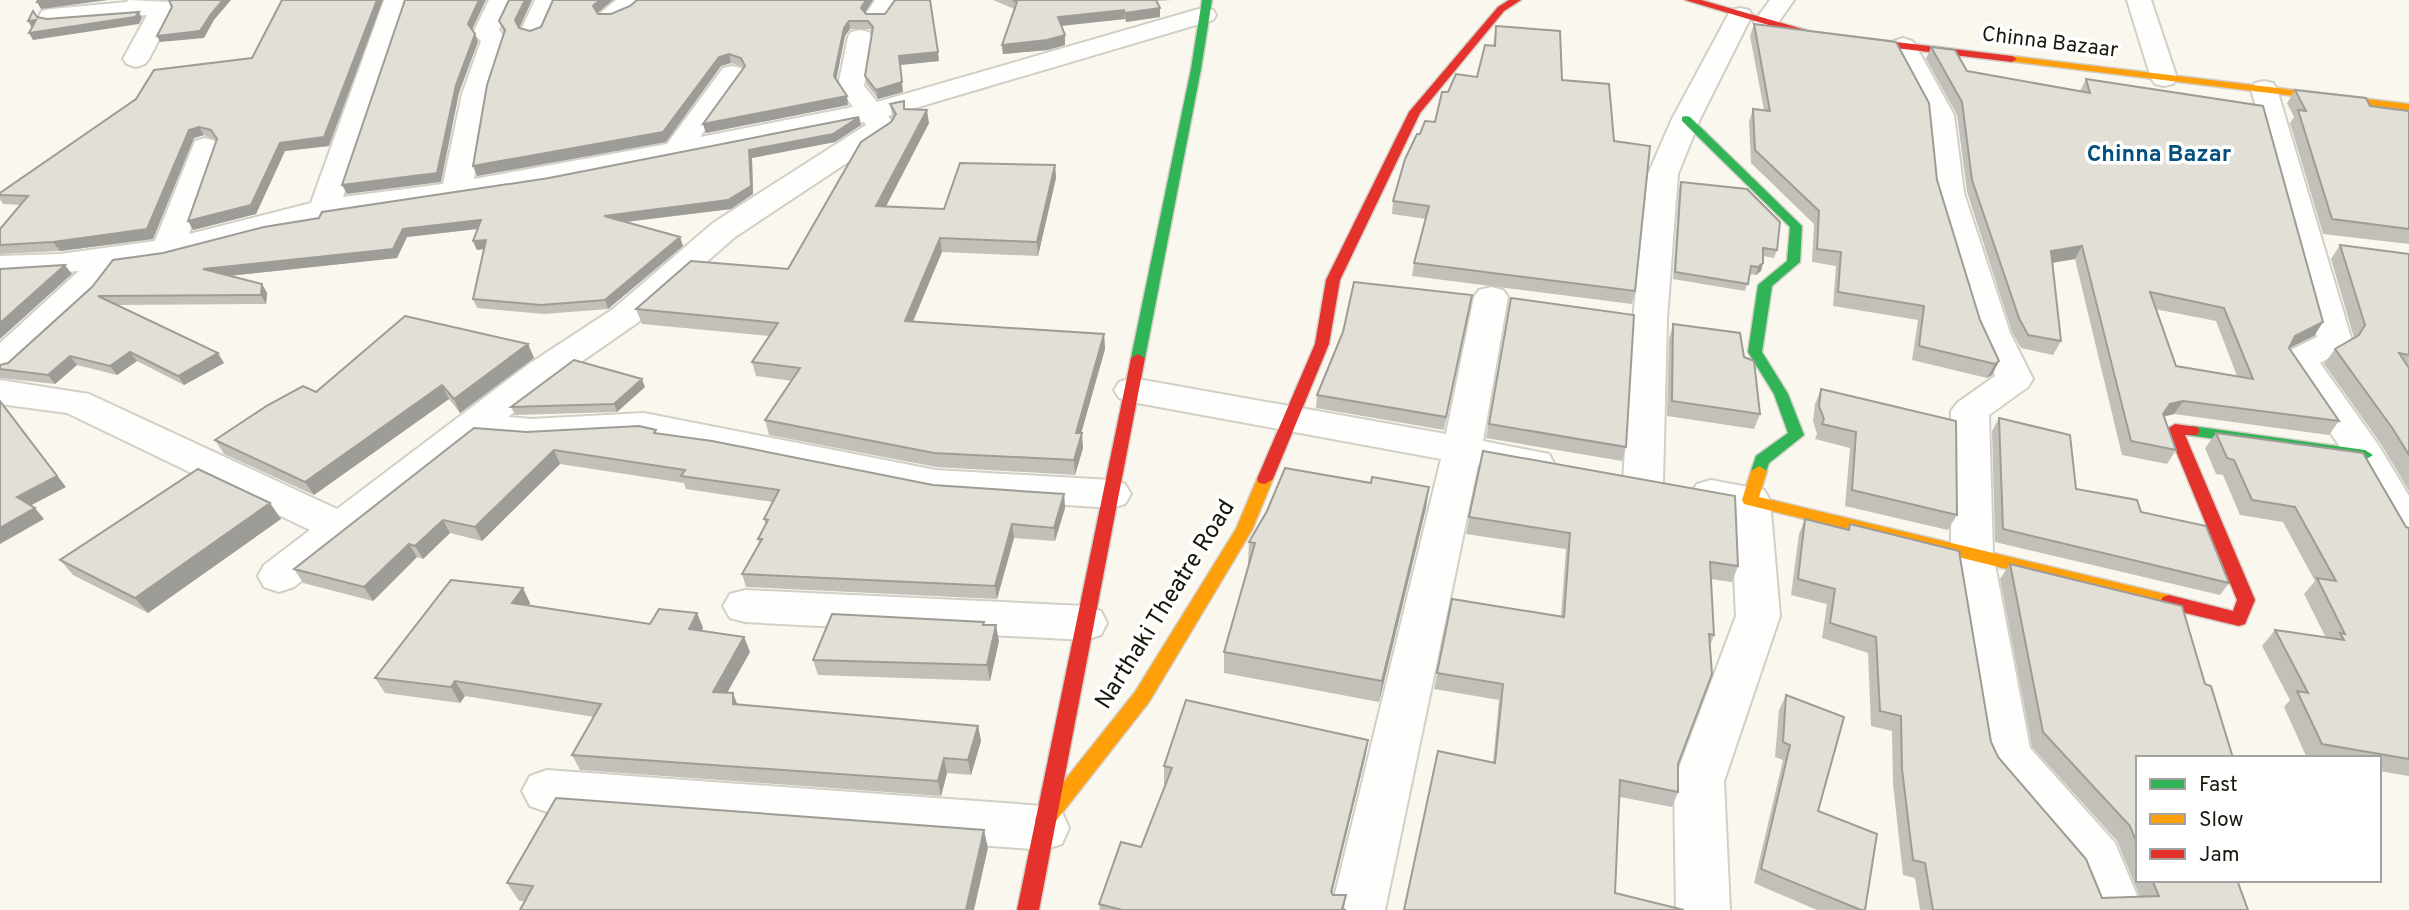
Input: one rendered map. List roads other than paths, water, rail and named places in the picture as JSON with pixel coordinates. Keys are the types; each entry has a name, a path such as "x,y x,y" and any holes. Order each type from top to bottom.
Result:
{"street":[{"path":"324,209 396,0"},
{"path":"457,191 475,94 494,38 485,33 500,0"},
{"path":"533,30 547,0"},
{"path":"610,15 632,0"},
{"name":"Narthaki Theatre Road","path":"1044,824 1142,697 1244,530 1415,112 1501,9 1516,0"},
{"name":"Chinna Bazaar","path":"1690,0 1812,35 2409,107"},
{"path":"1604,475 1663,174 1686,119 1753,18 1782,0"},
{"path":"2139,0 2164,78"},
{"path":"51,16 138,4 161,7 136,59"},
{"path":"0,266 60,264 168,249 324,209 457,191 872,112 1209,4 1028,910"},
{"path":"279,576 542,372 625,316 724,230 882,127 852,86 874,17"},
{"path":"1903,46 1940,115 1949,193 1993,334 2015,379 1970,411 1972,554 2007,756 2097,859 2116,910"},
{"path":"676,151 732,74"},
{"path":"2264,89 2320,245 2335,341 2300,360 2365,455 2409,531"},
{"path":"1686,119 1796,226 1793,262 1765,285 1755,352 1781,394 1796,435 1762,460 1750,500 1758,616 1699,781 1703,910"},
{"path":"168,249 205,147"},
{"path":"0,362 84,287 106,258"},
{"path":"1358,910 1462,450 1491,297"},
{"path":"1132,390 1750,500 2239,619 2246,600 2175,429 2365,455"},
{"path":"0,392 76,402 132,431 339,527"},
{"path":"472,426 532,431 644,425 936,482 1111,494"},
{"path":"745,606 1085,623"},
{"path":"547,791 1044,824"}],"district":[{"name":"Chinna Bazar","path":"2159,155"}]}
